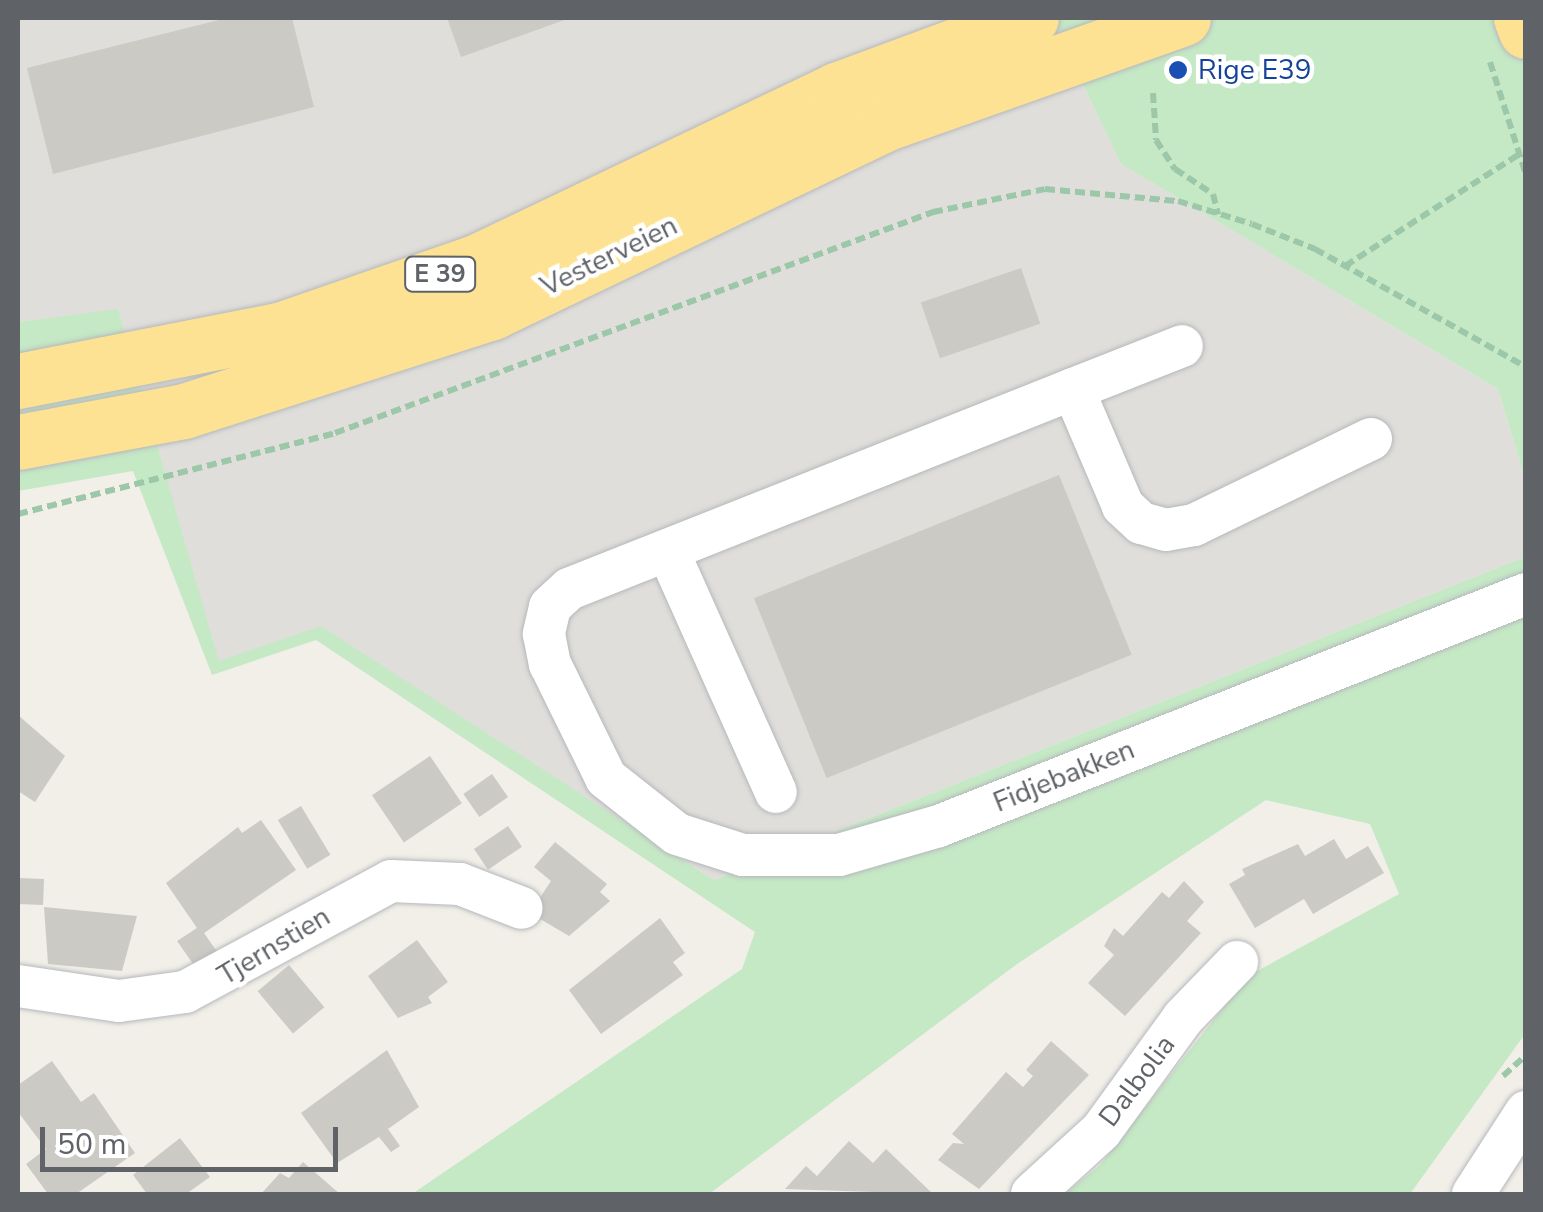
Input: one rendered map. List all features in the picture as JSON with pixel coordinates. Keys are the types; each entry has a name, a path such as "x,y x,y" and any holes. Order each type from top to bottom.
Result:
{"highway":[{"name":"Vesterveien","path":"18,381 282,329 476,262 836,90 1030,18"},
{"name":"Vesterveien","path":"18,442 184,411 492,312 887,122 1183,18"}],"street":[{"path":"776,792 668,550 1182,346"},
{"path":"1073,389 1124,506 1142,523 1166,530 1194,525 1371,439"},
{"name":"Fidjebakken","path":"668,550 569,589 550,606 544,634 550,664 606,778 678,834 706,846 792,859 839,855 938,826 1526,594"},
{"name":"Tjernstien","path":"18,986 119,1001 185,992 243,967 368,888 442,882 522,908"},
{"name":"Dalbolia","path":"1032,1194 1101,1131 1183,1018 1237,962"},
{"path":"1473,1194 1526,1112"}],"path":[{"path":"1511,32 1518,155 1526,175"},
{"path":"1153,93 1156,140 1175,169 1214,194 1218,214"},
{"path":"1345,266 1518,155"},
{"path":"18,514 335,432 969,202 1082,189 1218,214 1345,266 1526,367"}],"shaded area":[{"path":"18,18 1051,18 1121,164 1498,389 1525,479 1525,557 714,880 321,627 219,662 118,310 18,322"}],"green space":[{"path":"1051,18 1525,18 1525,479 1498,389 1121,164"},
{"path":"118,309 219,661 321,626 714,880 1525,557 1525,1034 1410,1194 1065,1194 1100,1165 1248,976 1399,894 1370,824 1266,800 1017,964 709,1194 412,1194 742,969 755,932 316,640 212,675 133,471 18,491 18,322"}],"building":[{"path":"227,18 292,18 314,107 53,174 27,68"},
{"path":"447,18 570,18 461,57"},
{"path":"1021,268 1040,324 940,358 921,303"},
{"path":"1059,475 1132,655 827,778 754,598"},
{"path":"18,715 65,756 35,802 18,791"},
{"path":"430,756 462,803 404,842 372,795"},
{"path":"492,774 508,797 479,817 463,794"},
{"path":"301,806 330,855 307,869 278,820"},
{"path":"261,820 296,870 204,933 220,956 198,971 177,941 197,928 166,883 238,827 242,833"},
{"path":"508,826 522,847 488,870 474,849"},
{"path":"1334,839 1346,859 1368,846 1384,873 1313,914 1304,899 1255,928 1229,884 1245,875 1242,869 1298,844 1305,856"},
{"path":"555,842 607,884 600,892 610,901 569,936 530,913 551,881 534,867"},
{"path":"18,878 44,879 43,905 18,904"},
{"path":"1184,881 1204,902 1187,921 1201,933 1125,1016 1088,983 1114,955 1104,946 1114,928 1123,936 1162,892 1169,898"},
{"path":"44,907 137,916 122,971 48,964"},
{"path":"660,918 685,953 673,962 683,975 601,1034 569,990"},
{"path":"417,940 448,982 428,997 432,1003 398,1018 368,976"},
{"path":"289,965 324,1007 293,1033 258,991"},
{"path":"1051,1041 1089,1075 979,1189 938,1160 953,1143 964,1144 952,1134 1006,1072 1023,1087 1033,1076 1026,1070"},
{"path":"387,1050 419,1107 388,1129 400,1146 391,1152 379,1137 337,1163 301,1113"},
{"path":"52,1061 81,1102 94,1093 135,1153 76,1194 48,1194 26,1164 46,1149 18,1112 18,1085"},
{"path":"180,1138 210,1177 186,1194 147,1194 133,1175"},
{"path":"849,1141 873,1163 886,1149 933,1194 785,1189 806,1166 817,1176"},
{"path":"303,1162 340,1194 261,1194 280,1173 289,1178"}],"place":[{"name":"Rige E39","path":"1178,70"}]}
